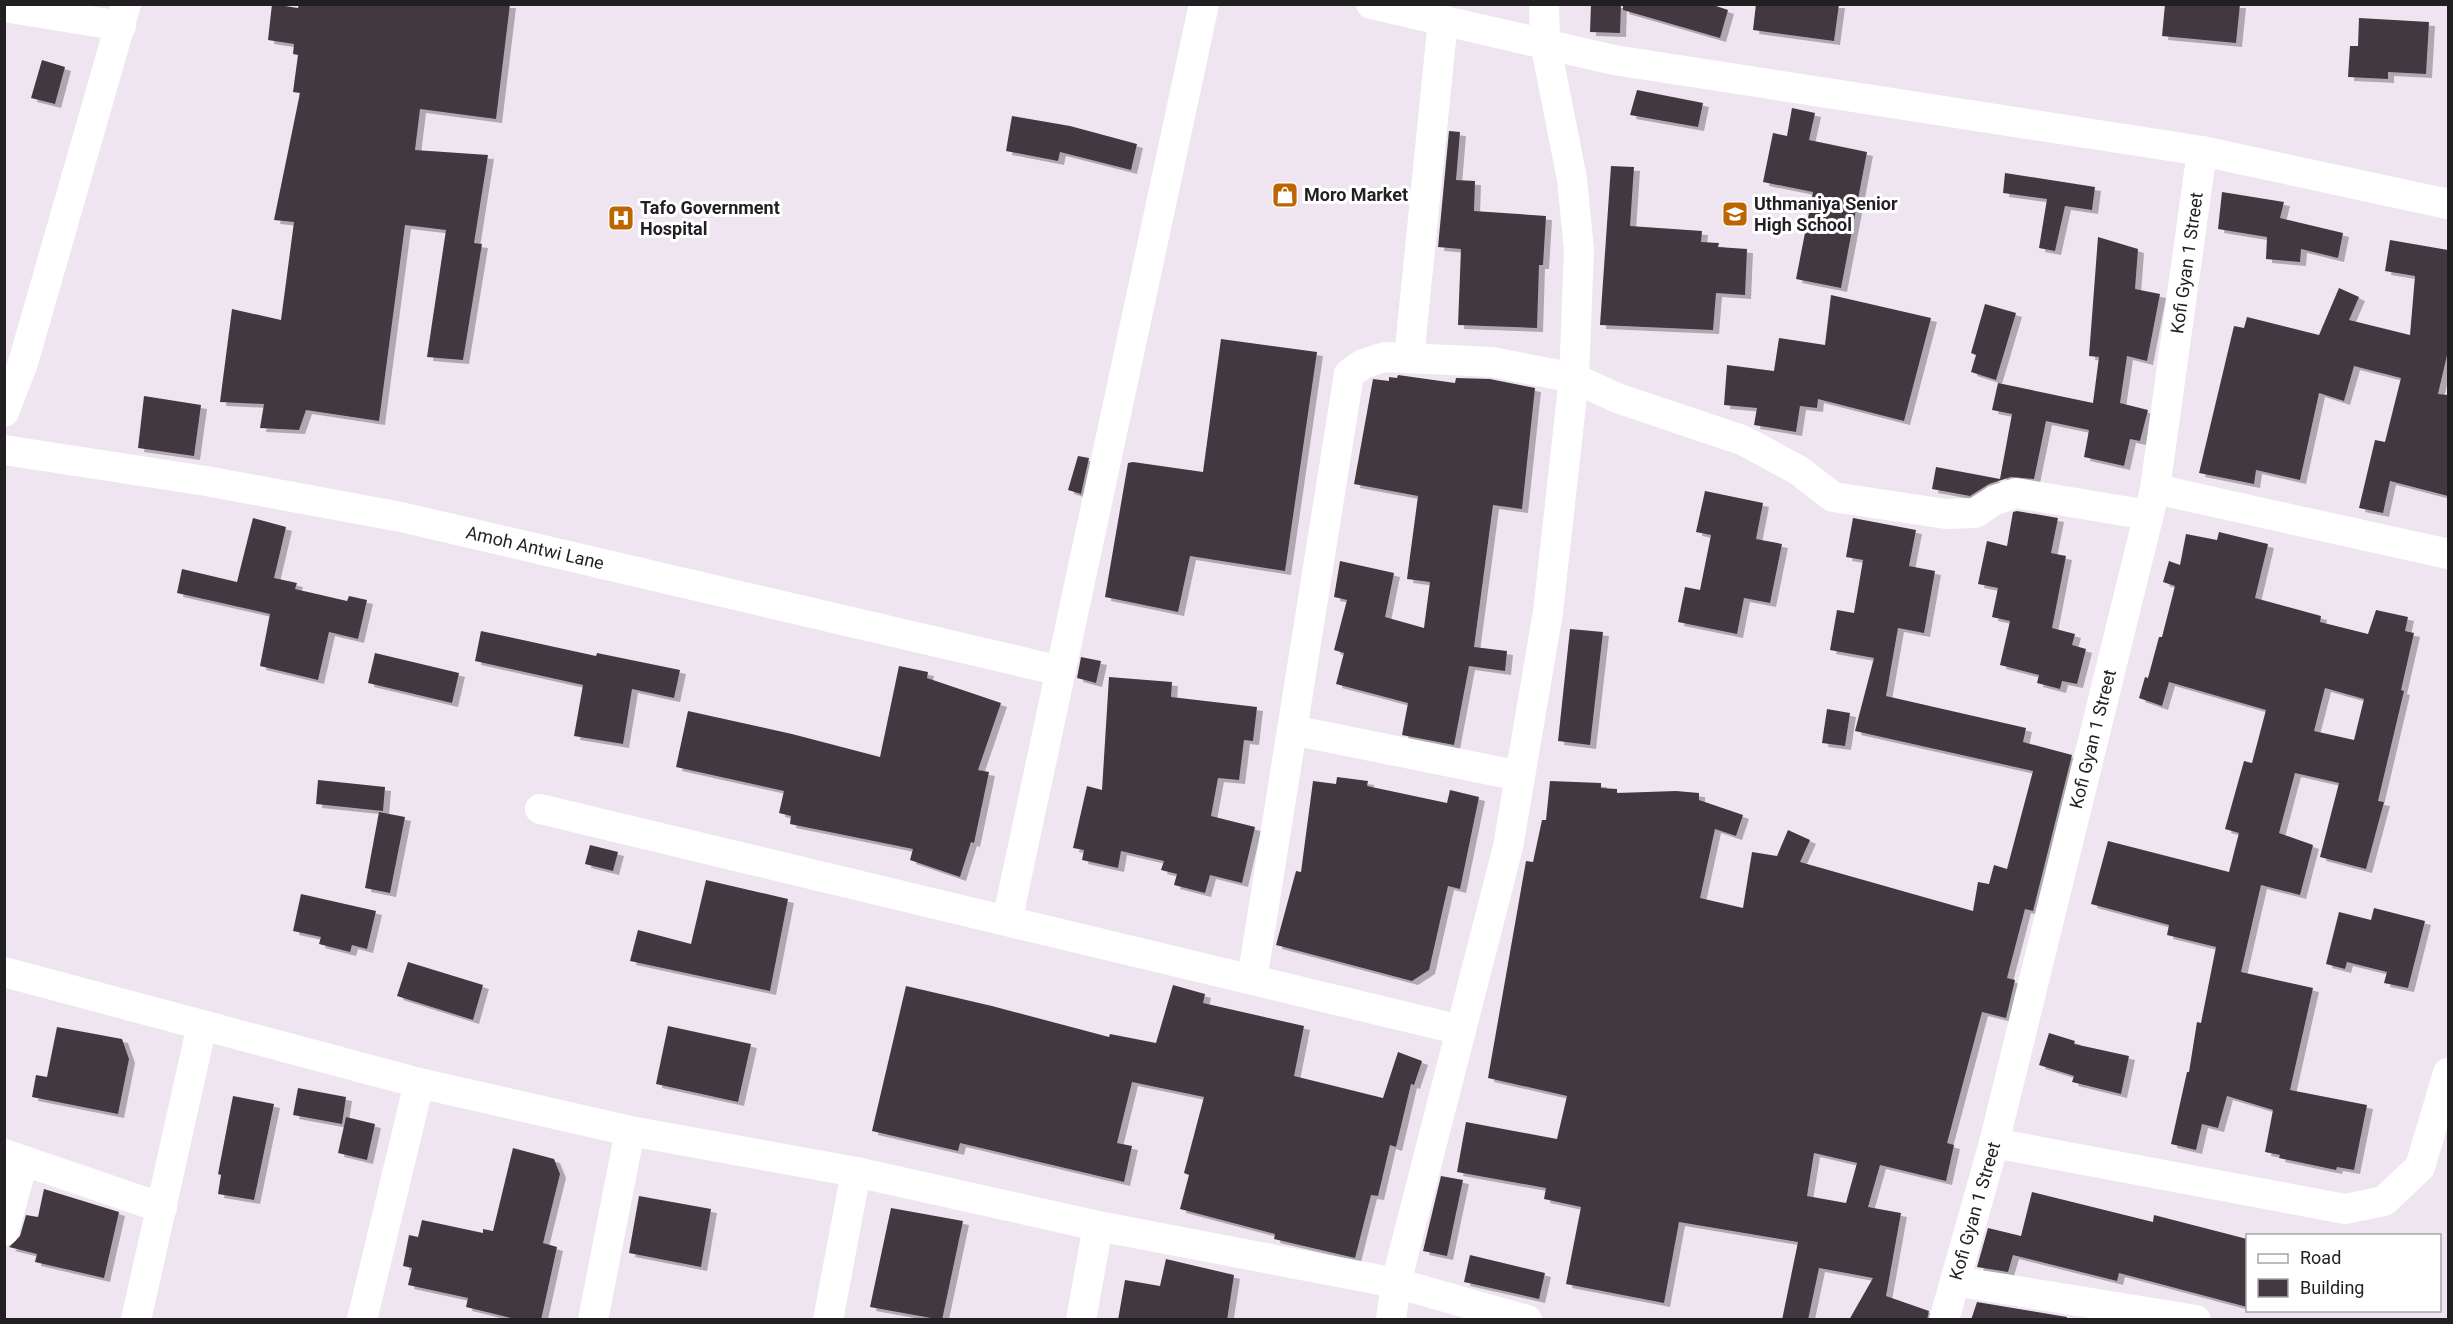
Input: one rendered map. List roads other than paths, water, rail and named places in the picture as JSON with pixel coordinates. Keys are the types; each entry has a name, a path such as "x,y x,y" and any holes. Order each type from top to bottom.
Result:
{"street":[{"path":"1007,921 1204,4"},
{"path":"1371,4 1545,42 1614,60 2202,151 2448,204"},
{"path":"1390,1320 1396,1283 1508,848 1548,612 1574,378 1579,250 1572,179 1545,42 1544,4"},
{"path":"4,7 123,15 23,363 4,412"},
{"path":"1409,358 1443,20"},
{"name":"Kofi Gyan 1 Street","path":"1944,1320 1994,1143 2152,502 2202,151"},
{"path":"1252,980 1350,374 1363,364 1385,357 1492,362 1574,378 1617,398 1742,440 1798,470 1833,496 1946,514 1975,513 1995,500 2016,493 2152,502 2448,554"},
{"name":"Amoh Antwi Lane","path":"4,450 206,481 401,517 1061,671"},
{"path":"1292,730 1520,776"},
{"path":"540,809 1461,1030"},
{"path":"4,972 419,1083 630,1131 856,1172 1098,1226 1396,1283 1527,1320"},
{"path":"136,1320 202,1025"},
{"path":"1994,1143 2345,1209 2384,1201 2420,1167 2448,1073"},
{"path":"362,1320 419,1083"},
{"path":"593,1320 630,1131"},
{"path":"4,1231 14,1158 162,1208"},
{"path":"828,1320 856,1172"},
{"path":"1081,1320 1098,1226"},
{"path":"1955,1281 2196,1320"}],"place":[{"name":"Moro Market","path":"1285,195"},
{"name":"Uthmaniya Senior High School","path":"1735,214"},
{"name":"Tafo Government Hospital","path":"621,218"}]}
